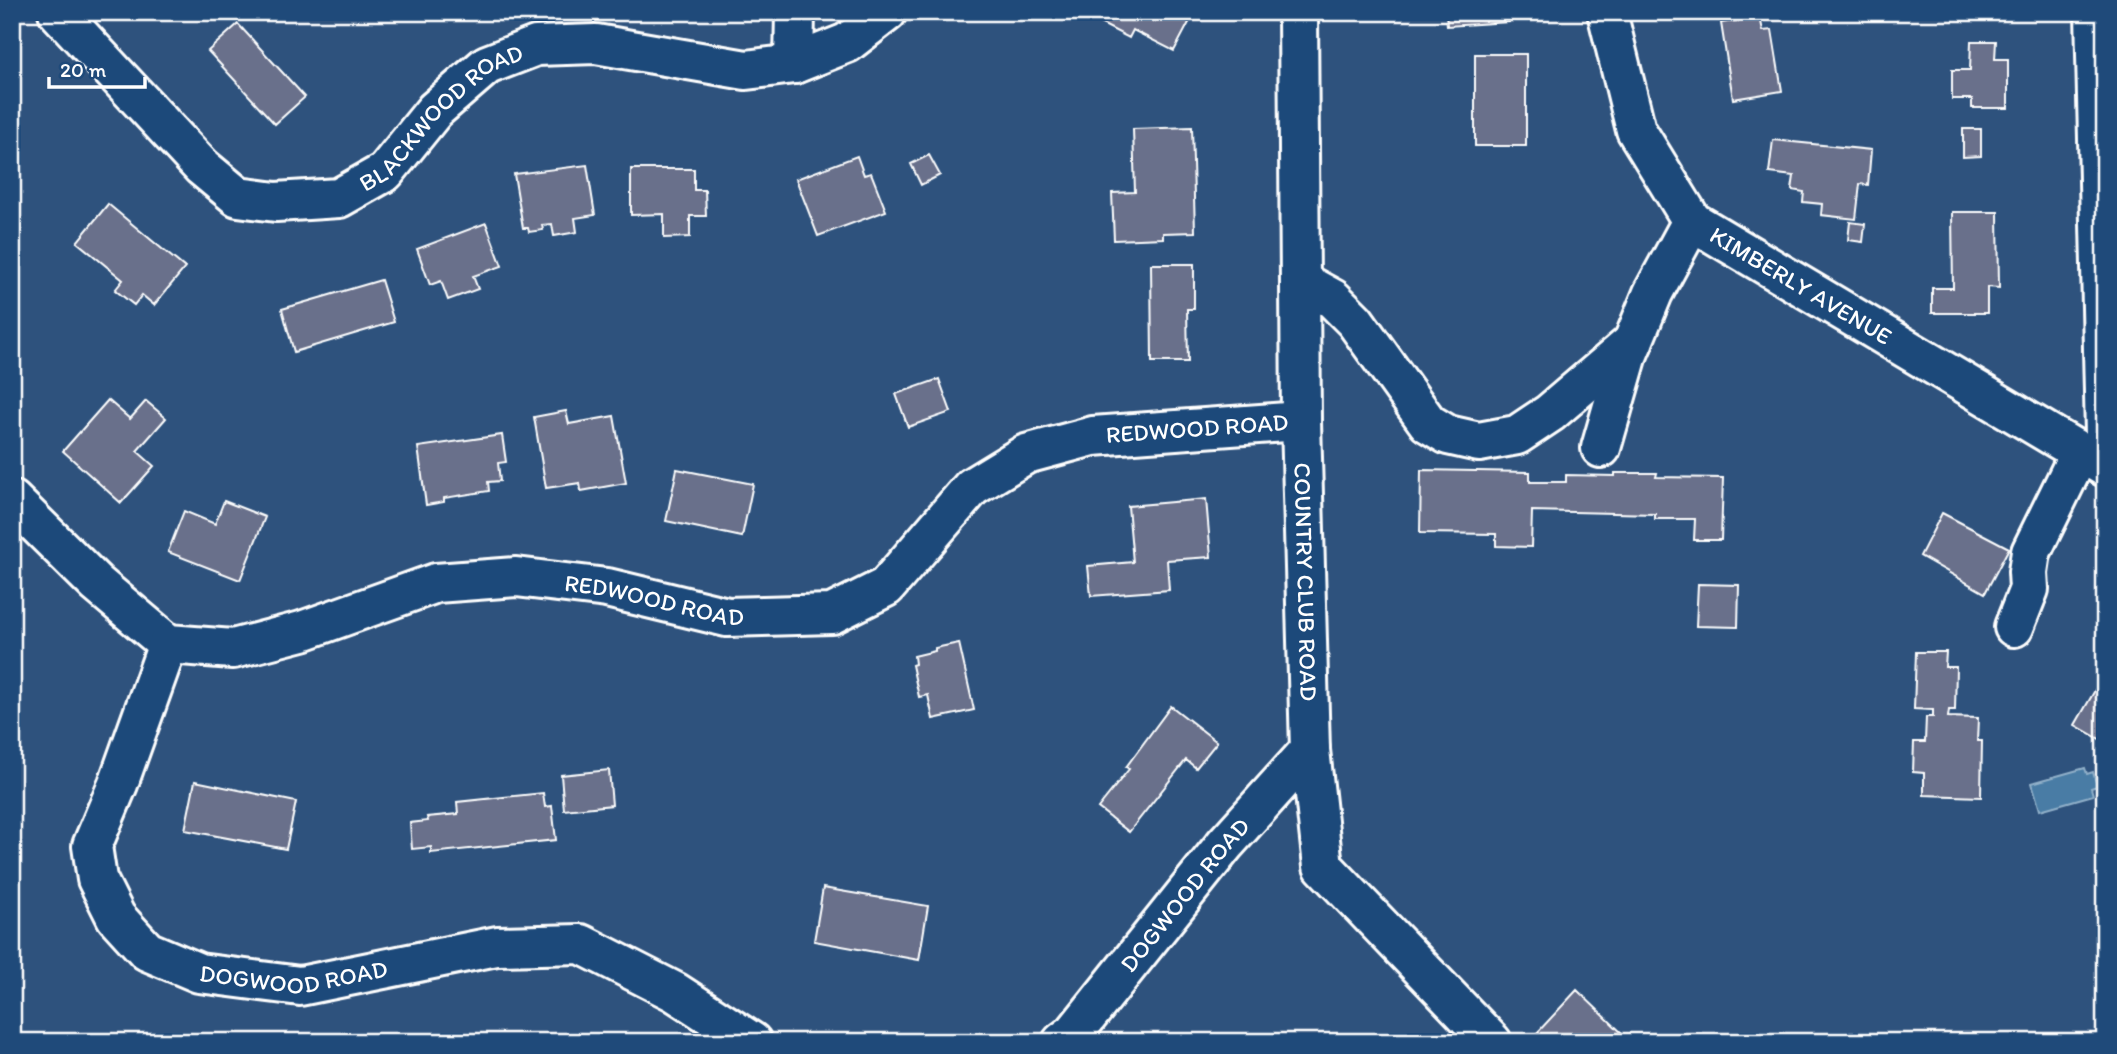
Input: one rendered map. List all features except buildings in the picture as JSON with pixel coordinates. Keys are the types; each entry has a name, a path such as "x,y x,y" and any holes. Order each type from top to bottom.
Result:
{"street":[{"name":"BLACKWOOD ROAD","path":"58,12 202,167 238,197 276,202 339,198 385,172 435,110 487,65 536,46 596,44 746,70 794,64 847,43 887,12"},
{"path":"794,64 795,12"},
{"name":"COUNTRY CLUB ROAD","path":"1298,12 1301,421 1310,750 1323,866 1492,1042"},
{"name":"KIMBERLY AVENUE","path":"1607,12 1636,130 1692,221 2097,451"},
{"path":"2014,627 2029,589 2031,552 2097,451 2095,12"},
{"path":"1601,449 1633,342 1653,293 1692,221"},
{"path":"1300,281 1333,299 1355,321 1428,422 1448,436 1479,442 1517,435 1550,413 1633,342"},
{"name":"REDWOOD ROAD","path":"168,644 233,649 302,631 436,583 516,576 607,588 727,617 832,614 886,587 972,487 1026,454 1093,436 1301,421"},
{"path":"12,500 97,584 168,644"},
{"name":"DOGWOOD ROAD","path":"168,644 118,784 92,846 97,879 116,917 148,951 199,973 300,986 497,946 581,944 675,992 752,1042"},
{"name":"DOGWOOD ROAD","path":"1062,1042 1074,1033 1225,844 1310,750"}],"water":[{"path":"2085,768 2087,774 2093,772 2097,786 2091,788 2093,795 2040,810 2032,783"}]}
